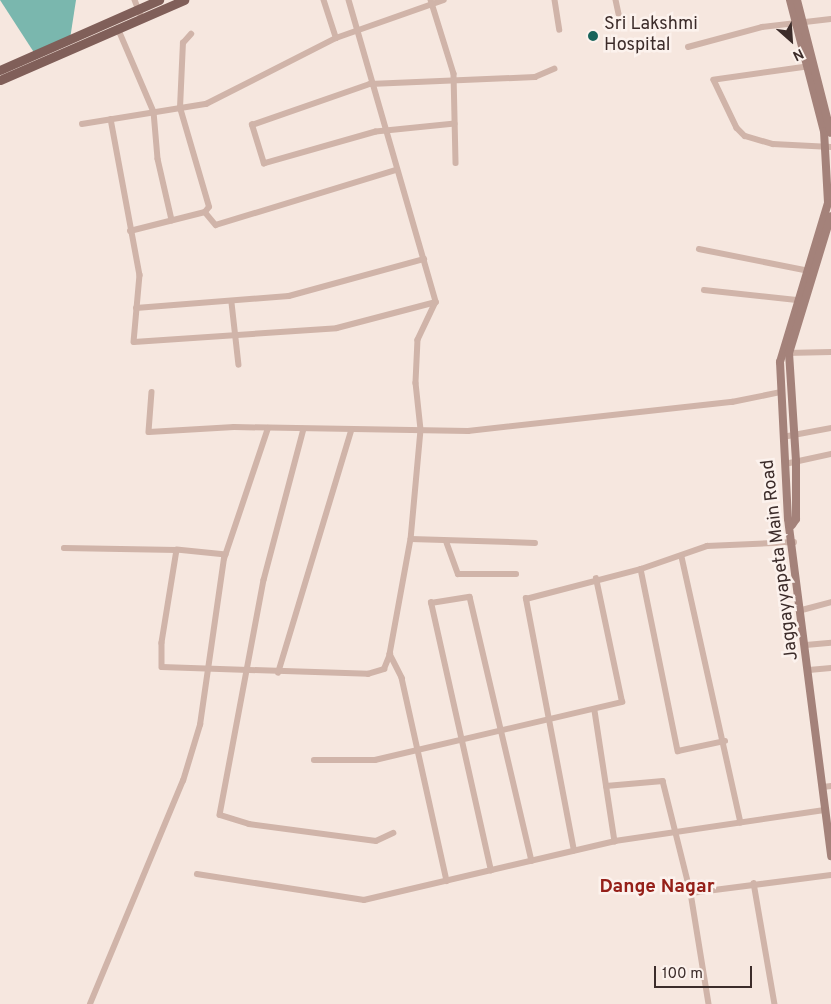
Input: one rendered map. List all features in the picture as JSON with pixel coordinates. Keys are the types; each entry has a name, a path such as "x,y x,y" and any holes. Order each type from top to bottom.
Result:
{"main road":[{"path":"0,70 137,4 159,0"},
{"path":"0,80 184,0"},
{"name":"Jaggayyapeta Main Road","path":"790,0 800,25 807,67 828,148 829,203 804,270 796,300 785,353 781,392 785,464 809,670 827,787 826,810 831,856"},
{"path":"797,0 800,25 831,133"},
{"path":"792,525 796,519 796,461 785,353 831,216"}],"street":[{"path":"324,0 336,38"},
{"path":"177,550 162,643 162,667 250,670 278,673 378,673 390,654 411,539 421,430 416,383 418,340 436,302 370,84 349,0"},
{"path":"82,124 206,104 249,85 336,38 432,2 444,0"},
{"path":"555,0 560,30"},
{"path":"616,0 619,14"},
{"path":"432,2 454,80 456,163"},
{"path":"137,4 142,18"},
{"path":"688,47 762,27 800,25 831,19"},
{"path":"118,28 154,112 158,159 172,220"},
{"path":"191,34 183,43 180,108 187,144 209,200 205,212"},
{"path":"807,67 714,80 736,128 746,136 773,144 828,148"},
{"path":"456,124 384,131 264,164 252,125 370,84 535,77 554,69"},
{"path":"111,119 130,231 140,275 134,342 237,338 337,328 436,302"},
{"path":"205,212 216,225 396,170"},
{"path":"130,231 205,212"},
{"path":"699,249 804,270"},
{"path":"136,308 232,303 320,290 424,259"},
{"path":"704,290 796,300"},
{"path":"232,303 239,365"},
{"path":"785,353 831,352"},
{"path":"152,392 150,432 268,428 351,432 552,422 781,392"},
{"path":"90,1004 183,781 200,725 207,668 226,554 268,428"},
{"path":"783,437 831,428"},
{"path":"304,429 264,580 250,670 220,815 249,824 376,841 393,834"},
{"path":"278,673 351,432"},
{"path":"785,464 831,454"},
{"path":"411,539 447,543 536,543"},
{"path":"574,851 546,719 525,602 536,595 596,579 641,570 682,557 707,546 794,542"},
{"path":"447,543 458,574 516,574"},
{"path":"64,548 177,550 226,554"},
{"path":"682,557 742,823"},
{"path":"641,570 678,751 725,741"},
{"path":"314,760 375,760 546,719 595,711 623,699 596,579"},
{"path":"491,871 431,603 470,597 504,729 532,861"},
{"path":"802,610 831,602"},
{"path":"806,644 831,643"},
{"path":"390,654 402,678 447,881"},
{"path":"809,670 831,668"},
{"path":"595,711 615,841"},
{"path":"606,786 663,781 678,833 691,893 709,1004"},
{"path":"197,874 364,900 615,841 826,810"},
{"path":"691,893 754,883 831,875"},
{"path":"754,883 775,1004"}],"water":[{"path":"0,0 76,0 70,39 35,54"}],"place":[{"name":"Sri Lakshmi Hospital","path":"593,36"}],"district":[{"name":"Dange Nagar","path":"657,888"}]}
